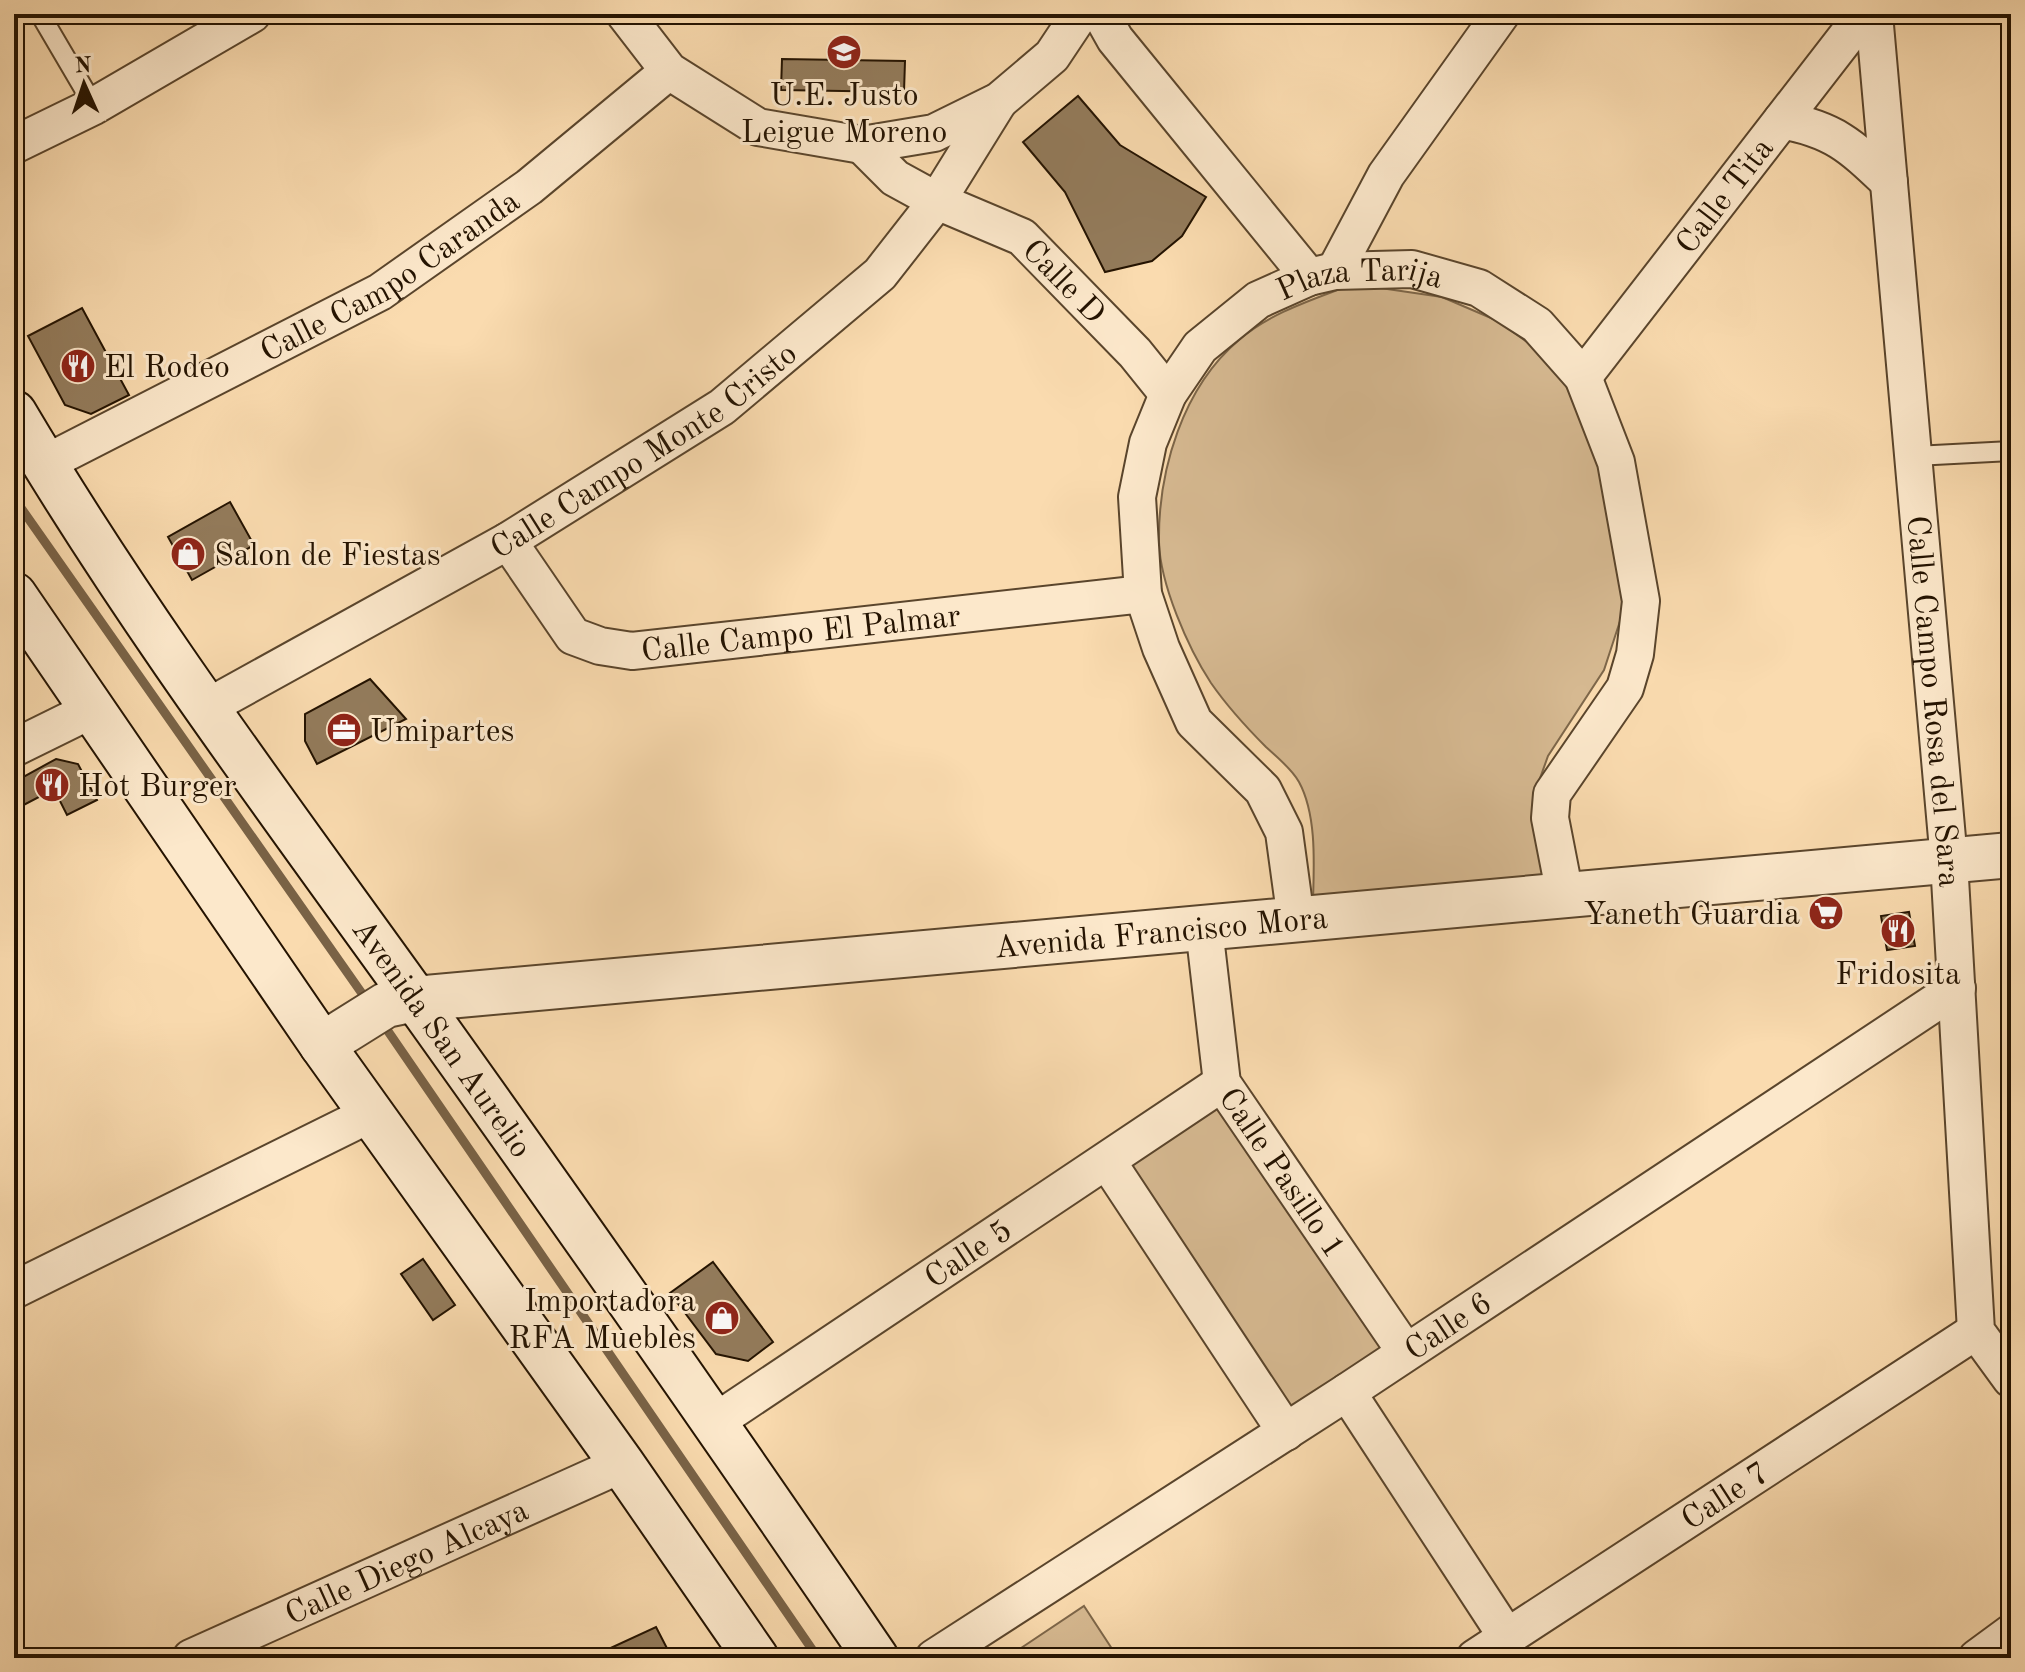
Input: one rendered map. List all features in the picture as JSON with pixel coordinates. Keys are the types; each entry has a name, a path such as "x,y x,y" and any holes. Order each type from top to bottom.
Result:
{"main road":[{"name":"Avenida San Aurelio","path":"14,413 44,464 401,1002 715,1422 876,1658"},
{"path":"14,595 332,1039 372,1113 756,1658"},
{"name":"Avenida Francisco Mora","path":"332,1039 401,1002 2011,855"}],"street":[{"path":"14,145 94,106 252,14"},
{"path":"625,14 669,71 758,127 862,145 934,133 999,101 1052,56 1080,14"},
{"path":"1101,14 1115,39 1322,274 1386,175 1501,14"},
{"name":"Calle Tita","path":"1583,377 1864,14"},
{"name":"Calle Campo Rosa del Sara","path":"1874,14 1949,861 1976,1331"},
{"name":"Calle Campo Caranda","path":"44,464 380,292 529,187 669,71"},
{"name":"Calle Campo Monte Cristo","path":"206,708 508,541 722,407 880,274 937,201 999,101"},
{"path":"1782,120 1817,126 1848,144 1889,182"},
{"name":"Calle D","path":"862,145 895,178 937,201 1022,237 1135,353 1168,394"},
{"name":"Plaza Tarija","path":"1296,920 1284,832 1263,790 1194,722 1161,648 1143,594 1137,497 1148,443 1168,394 1200,347 1258,300 1322,274 1412,269 1479,288 1537,325 1583,377 1616,462 1641,601 1635,654 1625,688 1552,794 1550,818 1565,895"},
{"name":"Calle Campo El Palmar","path":"508,541 573,636 600,646 632,651 1143,594"},
{"path":"14,748 93,709"},
{"name":"Calle Pasillo 1","path":"1204,928 1222,1083 1405,1351"},
{"name":"Calle 6","path":"934,1658 1286,1432 1957,988"},
{"name":"Calle 5","path":"715,1422 1222,1083"},
{"path":"14,1290 372,1113"},
{"path":"1107,1161 1286,1432"},
{"path":"1976,1331 2009,1373"},
{"name":"Calle 7","path":"1475,1658 1976,1331"},
{"path":"1347,1392 1507,1637"},
{"name":"Calle Diego Alcaya","path":"191,1658 622,1464"},
{"path":"1977,1658 2011,1633"}],"lane":[{"path":"40,14 94,106"},
{"path":"1915,456 2011,451"}],"shaded area":[{"path":"1353,284 1442,297 1498,321 1548,357 1579,407 1600,470 1617,544 1623,612 1604,670 1548,756 1534,795 1558,877 1313,901 1312,825 1299,782 1237,716 1211,683 1193,652 1170,596 1159,542 1163,487 1178,432 1203,381 1219,359 1252,330 1294,307"},
{"path":"1222,1102 1386,1345 1287,1410 1125,1164"},
{"path":"1084,1606 1118,1658 1006,1658"}],"building":[{"path":"782,59 905,61 904,92 781,90"},
{"path":"1078,96 1120,145 1206,197 1182,236 1152,261 1105,272 1065,192 1023,142"},
{"name":"El Rodeo","path":"82,308 129,395 91,414 65,405 28,336"},
{"path":"230,502 254,545 192,580 168,537"},
{"name":"Umipartes","path":"370,679 406,719 317,764 305,741 305,714"},
{"name":"Hot Burger","path":"56,759 78,764 97,800 67,815 54,789 14,810 14,782"},
{"name":"Fridosita","path":"1909,912 1915,946 1887,950 1881,916"},
{"path":"423,1259 455,1305 433,1320 401,1274"},
{"name":"Importadora RFA Muebles","path":"713,1262 773,1342 748,1361 716,1354 670,1293"},
{"path":"656,1627 672,1658 589,1658"}],"waterway":[{"path":"14,498 368,1002"},
{"path":"381,1021 818,1658"}],"place":[{"name":"U.E. Justo Leigue Moreno","path":"844,52"},
{"name":"El Rodeo","path":"78,366"},
{"name":"Salon de Fiestas","path":"188,554"},
{"name":"Umipartes","path":"344,730"},
{"name":"Hot Burger","path":"52,785"},
{"name":"Yaneth Guardia","path":"1826,913"},
{"name":"Fridosita","path":"1898,931"},
{"name":"Importadora RFA Muebles","path":"722,1318"}]}
